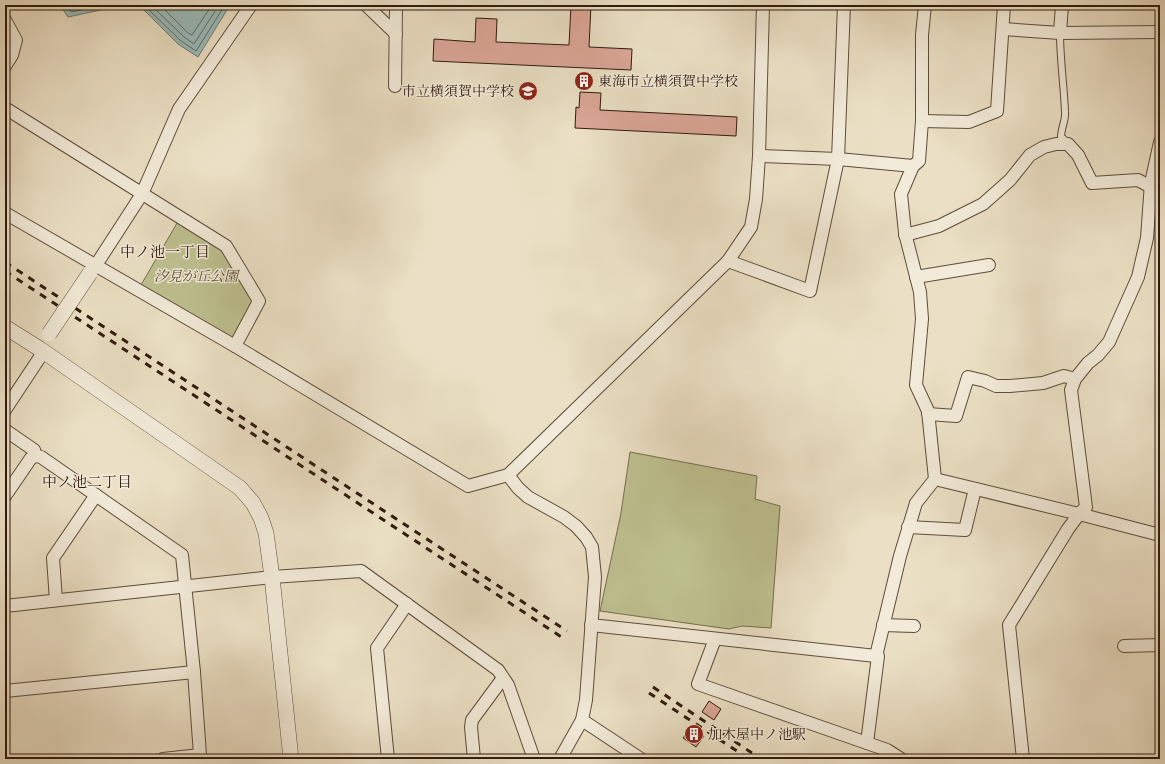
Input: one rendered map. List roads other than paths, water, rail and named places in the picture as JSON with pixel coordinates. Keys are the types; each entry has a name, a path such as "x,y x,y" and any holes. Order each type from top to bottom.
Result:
{"street":[{"path":"5,410 42,350 49,334 142,194 179,109 251,5"},
{"path":"366,5 396,34"},
{"path":"395,86 396,5"},
{"path":"5,214 93,269 235,346 468,486 508,475 728,260 752,227 756,199 759,156 763,5"},
{"path":"728,260 810,291 838,159 844,5"},
{"path":"591,625 876,656 900,556 916,502 935,479 928,414 916,385 922,319 920,292 905,235 901,194 913,166 919,161 922,121 922,35 925,5"},
{"path":"922,121 969,122 997,111 1004,5"},
{"path":"1060,33 1062,5"},
{"path":"5,20 16,40 12,55 5,66"},
{"path":"1003,30 1060,33 1160,32"},
{"path":"5,108 226,246 259,301 235,346"},
{"path":"1023,759 1009,625 1068,529 1086,507 1071,390 1075,379 1088,363 1098,355 1109,342 1138,277 1146,238 1155,206 1151,187 1160,142"},
{"path":"905,235 939,226 983,204 1010,180 1030,155 1044,147 1068,144 1078,156 1092,183 1138,180 1151,187"},
{"path":"759,156 838,159 913,166"},
{"path":"916,277 989,265"},
{"path":"5,327 42,350 240,488 253,503 261,518 266,533 291,759"},
{"path":"928,414 956,416 968,377 985,381 996,386 1043,383 1064,376 1075,379"},
{"path":"5,430 34,450 36,456"},
{"path":"5,496 31,458 36,456 41,457 182,555 194,672 200,755 163,759"},
{"path":"508,475 518,488 528,497 564,517 576,526 586,537 592,547 595,576 586,700 582,720 560,759"},
{"path":"935,479 1160,535"},
{"path":"908,528 965,530 975,488"},
{"path":"56,600 53,558 96,495"},
{"path":"5,606 272,578 362,571 498,670 508,685 534,759"},
{"path":"388,759 377,648 407,604"},
{"path":"883,625 914,626"},
{"path":"715,639 698,684 887,750 901,759"},
{"path":"1124,646 1160,645"},
{"path":"867,743 878,656"},
{"path":"5,691 194,672"},
{"path":"474,759 471,727 472,720 503,678"},
{"path":"582,720 641,759"}],"lane":[{"path":"1060,33 1066,114 1061,133 1061,137 1064,139 1063,144"}],"water":[{"path":"60,5 230,5 198,57 178,44 142,8 105,9 68,17"}],"railway":[{"path":"5,262 567,631"},
{"path":"5,271 563,638"},
{"path":"653,687 761,759"},
{"path":"649,693 749,759"}],"place":[{"name":"東海市立横須賀中学校","path":"584,81"},
{"name":"市立横須賀中学校","path":"528,91"},
{"name":"加木屋中ノ池駅","path":"694,734"}],"district":[{"name":"中ノ池一丁目","path":"165,252"},
{"name":"中ノ池二丁目","path":"87,482"}],"park label":[{"name":"汐見が丘公園","path":"196,276"}]}
